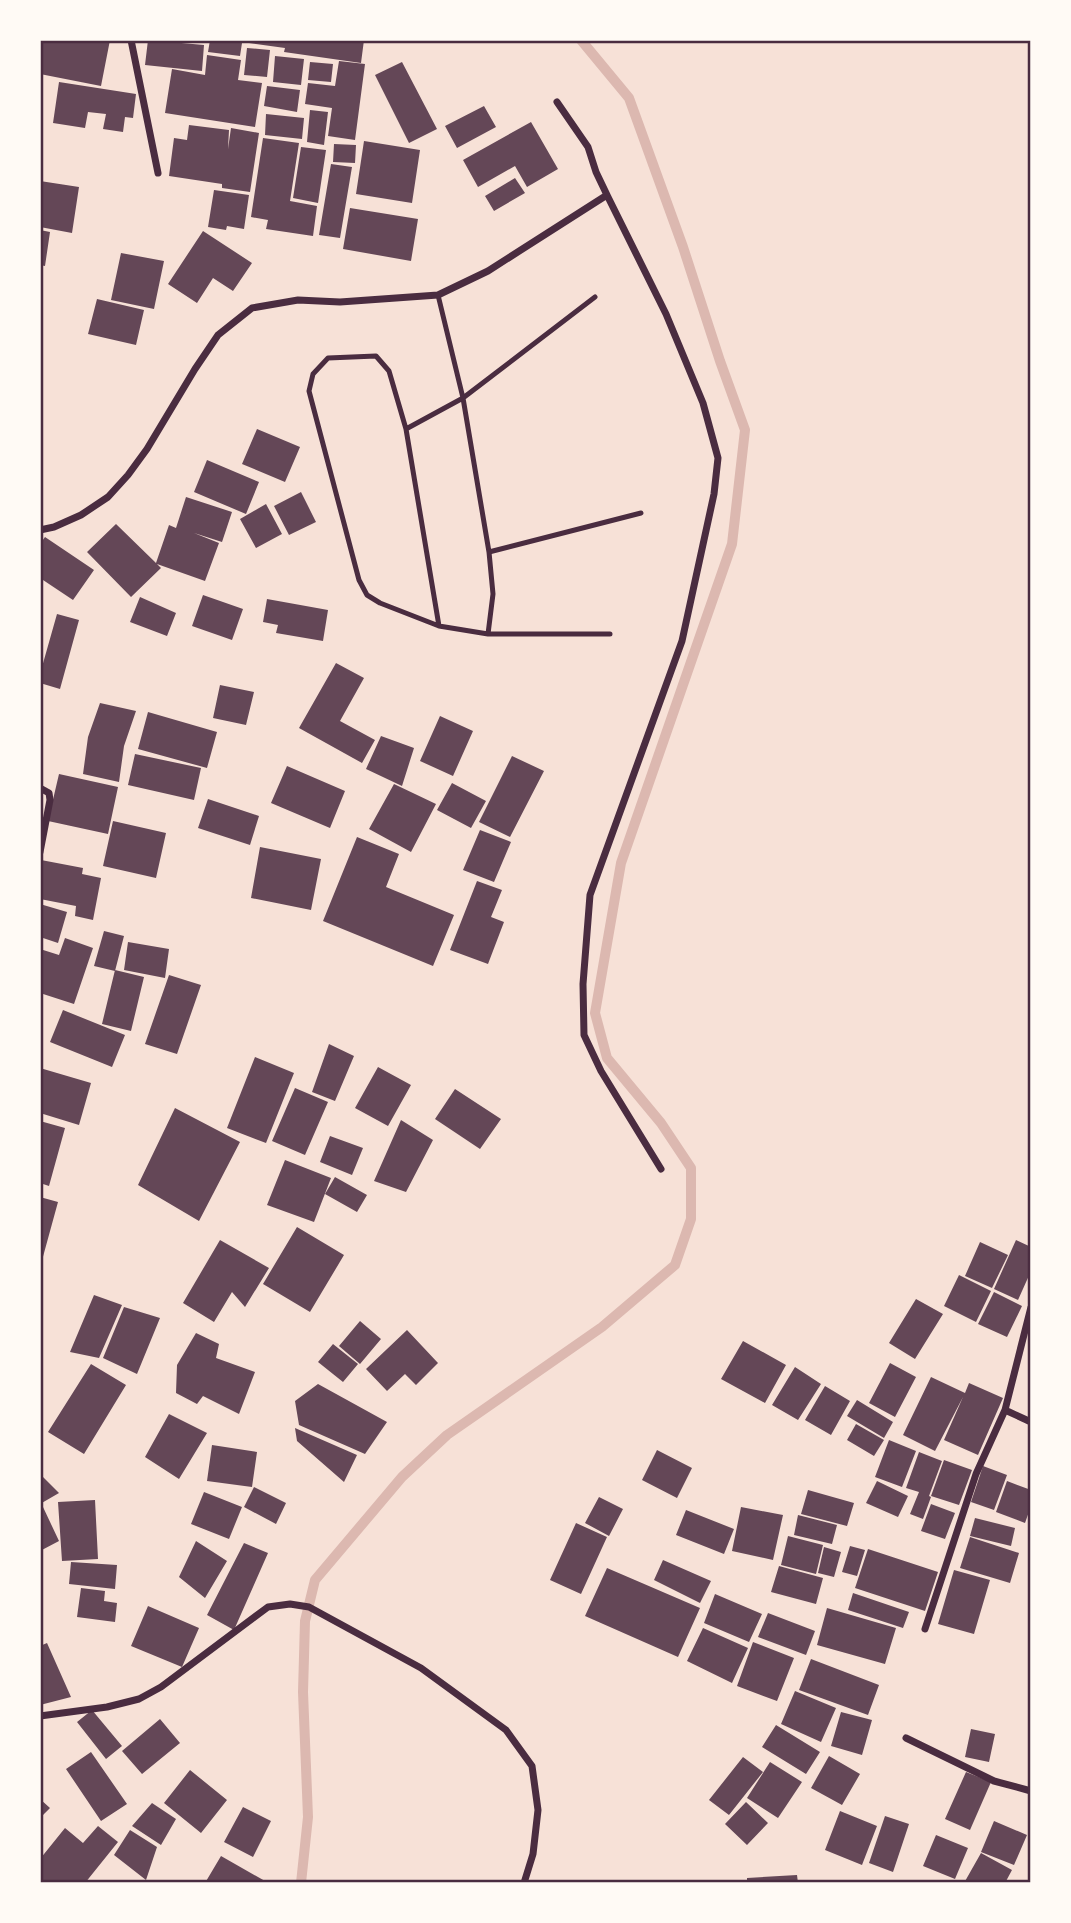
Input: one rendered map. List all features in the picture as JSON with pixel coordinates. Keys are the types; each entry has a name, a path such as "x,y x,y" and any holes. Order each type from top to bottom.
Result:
{"street":[{"path":"131,40 158,173"},
{"path":"557,102 588,146 596,172 666,314 703,403 718,458 714,494 682,641 590,895 583,984 584,1035 601,1071 661,1169"},
{"path":"40,530 81,515 108,497 147,449 195,369 219,335 251,308 298,300 340,302 438,295 488,271 607,195"},
{"path":"40,788 49,793 50,800 40,852"},
{"path":"925,1629 976,1474 1004,1410 1031,1307"},
{"path":"1004,1410 1031,1422"},
{"path":"40,1716 107,1707 139,1699 161,1687 268,1607 290,1604 309,1607 421,1668 506,1730 532,1766 538,1810 533,1854 524,1883"},
{"path":"906,1738 994,1781 1031,1791"}],"lane":[{"path":"438,295 463,398 489,552 493,594 488,634"},
{"path":"406,429 463,398 595,297"},
{"path":"439,626 406,429 389,371 376,356 328,358 313,374 309,391 359,580 367,594 380,603 439,626 488,634 610,634"},
{"path":"489,552 641,513"}],"building":[{"path":"40,40 110,40 101,86 40,74"},
{"path":"148,40 204,45 202,71 145,65"},
{"path":"210,40 242,43 240,56 208,52"},
{"path":"250,40 364,40 361,63 284,52 285,48 249,43"},
{"path":"247,48 270,50 267,77 244,75"},
{"path":"207,55 241,60 238,80 262,83 255,127 165,113 172,69 205,75"},
{"path":"275,56 304,59 301,85 273,82"},
{"path":"339,61 365,64 355,140 328,136 332,108 305,104 308,83 335,86"},
{"path":"310,62 333,64 331,82 308,80"},
{"path":"402,62 437,129 409,143 375,75"},
{"path":"59,82 136,94 133,118 125,117 123,132 103,129 106,114 88,112 85,128 53,123"},
{"path":"267,86 300,90 297,112 264,106"},
{"path":"484,106 496,127 457,148 445,126"},
{"path":"310,110 328,112 324,145 307,142"},
{"path":"266,114 304,118 302,139 265,135"},
{"path":"531,122 558,169 527,187 515,166 478,187 463,160"},
{"path":"189,125 229,130 228,149 231,128 259,133 250,192 222,188 222,184 169,176 174,138 187,140"},
{"path":"263,138 299,143 290,201 317,206 313,236 266,229 268,220 251,217"},
{"path":"364,141 420,150 412,203 356,194"},
{"path":"334,144 356,145 355,163 333,162"},
{"path":"301,147 326,150 318,203 293,198"},
{"path":"331,164 352,167 340,238 319,235"},
{"path":"515,178 525,193 494,211 485,196"},
{"path":"40,181 79,187 72,233 40,227"},
{"path":"214,190 249,195 244,229 208,227"},
{"path":"350,208 418,219 411,261 343,249"},
{"path":"40,230 50,232 45,266 40,265"},
{"path":"203,231 252,263 233,291 213,278 197,303 168,284"},
{"path":"121,253 164,261 154,309 111,300"},
{"path":"97,299 144,310 136,345 88,334"},
{"path":"257,429 300,447 285,482 242,464"},
{"path":"207,460 259,482 246,514 194,492"},
{"path":"301,492 316,522 289,535 274,506"},
{"path":"186,497 232,512 222,542 194,533 219,543 205,581 157,564 161,568 131,597 87,552 116,524 156,563 169,525 176,528"},
{"path":"266,504 282,534 256,548 240,519"},
{"path":"45,537 94,570 73,600 40,578 40,544"},
{"path":"203,595 243,609 232,640 192,626"},
{"path":"140,597 176,613 167,636 130,622"},
{"path":"267,599 328,610 323,641 276,633 278,625 263,622"},
{"path":"57,614 79,620 60,689 40,683 40,674"},
{"path":"336,663 364,678 340,721 375,740 362,763 299,728"},
{"path":"220,685 254,692 246,725 213,718"},
{"path":"100,703 136,711 124,746 119,782 83,774 88,737"},
{"path":"148,712 217,732 207,768 138,749"},
{"path":"440,716 473,731 453,776 420,761"},
{"path":"381,736 414,748 402,786 366,769"},
{"path":"135,754 201,768 194,800 128,785"},
{"path":"512,756 544,771 510,837 479,822"},
{"path":"287,766 345,791 330,828 271,803"},
{"path":"59,774 118,787 108,834 48,821"},
{"path":"452,783 486,801 471,828 437,810"},
{"path":"394,784 436,804 411,852 369,829"},
{"path":"208,799 259,816 250,845 198,828"},
{"path":"113,821 166,833 156,878 103,866"},
{"path":"480,830 511,842 494,882 463,870"},
{"path":"357,837 399,854 386,887 454,915 433,966 323,921"},
{"path":"260,847 321,859 311,910 251,898"},
{"path":"41,860 83,868 82,874 101,878 93,920 75,916 76,906 40,899"},
{"path":"477,881 502,890 491,917 504,922 488,964 450,950"},
{"path":"40,904 67,912 58,943 40,937"},
{"path":"104,931 124,936 115,971 94,966"},
{"path":"65,938 93,948 74,1004 40,993 40,949 59,955"},
{"path":"128,942 169,949 165,978 124,970"},
{"path":"115,970 144,977 131,1031 102,1024"},
{"path":"169,975 201,985 177,1054 145,1044"},
{"path":"63,1010 125,1035 112,1067 50,1042"},
{"path":"329,1044 354,1056 335,1101 312,1092"},
{"path":"255,1057 294,1073 266,1143 227,1128"},
{"path":"378,1067 411,1085 388,1126 355,1108"},
{"path":"40,1068 91,1083 79,1125 40,1113"},
{"path":"295,1088 328,1102 305,1155 272,1141"},
{"path":"455,1089 501,1119 480,1149 435,1119"},
{"path":"175,1108 240,1142 199,1221 138,1185"},
{"path":"401,1120 433,1140 406,1192 374,1181"},
{"path":"40,1121 65,1128 49,1186 40,1183"},
{"path":"330,1136 363,1148 352,1175 320,1162"},
{"path":"285,1160 331,1178 314,1222 267,1205"},
{"path":"335,1177 367,1195 357,1212 325,1194"},
{"path":"40,1197 58,1202 41,1264 40,1264"},
{"path":"297,1227 344,1255 310,1312 263,1284"},
{"path":"220,1240 269,1268 245,1307 232,1292 214,1322 183,1303"},
{"path":"1016,1240 1031,1247 1031,1271 1018,1300 994,1289"},
{"path":"980,1242 1008,1255 992,1288 965,1276"},
{"path":"959,1275 991,1291 976,1322 944,1306"},
{"path":"994,1292 1022,1306 1007,1337 978,1324"},
{"path":"94,1295 122,1305 99,1358 70,1352"},
{"path":"916,1299 943,1314 915,1359 889,1343"},
{"path":"124,1307 160,1318 137,1374 103,1358"},
{"path":"360,1321 381,1339 360,1364 339,1346"},
{"path":"407,1330 438,1363 416,1385 405,1374 387,1391 366,1369"},
{"path":"196,1333 219,1344 216,1358 255,1372 239,1414 203,1396 197,1404 176,1393 177,1365"},
{"path":"743,1341 786,1365 765,1403 721,1379"},
{"path":"333,1344 358,1364 343,1382 318,1362"},
{"path":"890,1363 916,1377 895,1417 869,1403"},
{"path":"91,1364 126,1385 84,1454 48,1432"},
{"path":"795,1367 821,1384 798,1420 772,1405"},
{"path":"931,1377 965,1393 969,1383 1003,1398 978,1455 944,1440 963,1397 935,1451 903,1435"},
{"path":"318,1384 387,1422 365,1454 299,1425 295,1401"},
{"path":"825,1386 850,1401 831,1435 805,1420"},
{"path":"857,1400 893,1422 884,1438 847,1416"},
{"path":"169,1414 207,1433 179,1479 145,1457"},
{"path":"856,1424 884,1440 874,1456 847,1440"},
{"path":"295,1428 357,1455 344,1482 297,1441"},
{"path":"889,1440 916,1451 902,1487 875,1477"},
{"path":"212,1445 257,1452 252,1487 207,1481"},
{"path":"657,1450 692,1468 677,1498 642,1480"},
{"path":"919,1452 942,1461 923,1519 910,1514 919,1492 906,1488"},
{"path":"944,1460 972,1470 959,1505 931,1496"},
{"path":"983,1466 1007,1475 994,1510 971,1502"},
{"path":"40,1474 59,1493 40,1504"},
{"path":"877,1481 908,1496 898,1517 866,1503"},
{"path":"1007,1481 1031,1490 1031,1506 1025,1523 996,1512"},
{"path":"254,1487 286,1503 276,1524 244,1507"},
{"path":"808,1490 854,1503 847,1526 801,1514"},
{"path":"204,1492 242,1507 229,1539 191,1524"},
{"path":"599,1497 623,1509 609,1536 585,1523"},
{"path":"95,1500 98,1559 62,1561 58,1502"},
{"path":"931,1504 955,1513 945,1539 921,1531"},
{"path":"43,1507 59,1541 40,1551 40,1509"},
{"path":"741,1507 783,1515 773,1560 732,1551"},
{"path":"686,1510 734,1529 724,1554 676,1535"},
{"path":"798,1515 837,1525 832,1544 794,1535"},
{"path":"975,1518 1015,1528 1011,1546 970,1536"},
{"path":"576,1523 607,1537 581,1594 550,1580"},
{"path":"788,1536 823,1545 816,1574 781,1565"},
{"path":"970,1537 1019,1553 1010,1583 960,1568"},
{"path":"196,1541 227,1561 205,1598 179,1577"},
{"path":"244,1543 268,1553 234,1630 207,1615"},
{"path":"850,1546 865,1550 857,1576 842,1572"},
{"path":"824,1547 841,1552 834,1577 818,1573"},
{"path":"868,1549 938,1572 925,1611 855,1588"},
{"path":"663,1560 711,1581 700,1603 654,1580"},
{"path":"71,1562 117,1565 115,1589 69,1584"},
{"path":"779,1566 823,1578 816,1604 771,1592"},
{"path":"607,1568 700,1608 678,1657 585,1616"},
{"path":"954,1570 990,1580 974,1634 938,1624"},
{"path":"81,1588 105,1591 104,1601 117,1603 115,1622 77,1617"},
{"path":"853,1593 909,1612 903,1628 848,1610"},
{"path":"715,1594 762,1614 749,1642 704,1623"},
{"path":"148,1606 199,1628 182,1667 131,1646"},
{"path":"827,1608 896,1628 885,1664 817,1645"},
{"path":"768,1613 815,1631 806,1655 758,1637"},
{"path":"703,1628 748,1648 732,1683 687,1661"},
{"path":"753,1642 794,1658 777,1701 737,1686"},
{"path":"47,1643 71,1697 40,1705 40,1646"},
{"path":"811,1659 879,1685 868,1715 799,1690"},
{"path":"795,1691 836,1708 821,1742 781,1724"},
{"path":"92,1710 122,1746 106,1759 77,1722"},
{"path":"841,1712 872,1720 862,1755 831,1746"},
{"path":"160,1719 180,1743 142,1774 122,1751"},
{"path":"776,1725 820,1752 806,1774 762,1747"},
{"path":"971,1729 995,1734 989,1762 965,1757"},
{"path":"91,1752 127,1804 101,1821 66,1769"},
{"path":"829,1756 860,1774 842,1805 811,1788"},
{"path":"743,1757 763,1772 729,1815 709,1800"},
{"path":"770,1762 802,1782 778,1818 747,1798"},
{"path":"190,1770 227,1800 201,1833 164,1803"},
{"path":"966,1772 991,1782 970,1830 945,1819"},
{"path":"40,1799 50,1808 40,1818"},
{"path":"746,1802 768,1823 747,1845 725,1824"},
{"path":"152,1803 176,1819 161,1845 132,1826"},
{"path":"243,1807 271,1821 253,1857 224,1842"},
{"path":"840,1811 877,1826 862,1865 825,1850"},
{"path":"885,1816 909,1824 893,1872 869,1863"},
{"path":"994,1821 1027,1835 1014,1865 981,1852"},
{"path":"98,1826 118,1842 85,1883 40,1883 40,1859 65,1828 83,1843"},
{"path":"130,1830 157,1847 146,1880 114,1855"},
{"path":"936,1835 968,1848 955,1879 923,1866"},
{"path":"981,1853 1012,1870 1005,1883 964,1883"},
{"path":"221,1856 265,1881 205,1883"},
{"path":"797,1875 798,1883 747,1883 747,1878"}],"waterway":[{"path":"301,1883 308,1817 303,1692 305,1621 315,1580 402,1477 447,1435 602,1327 675,1265 691,1219 691,1168 661,1123 607,1058 595,1013 621,863 732,544 745,430 629,98 581,40"}]}
